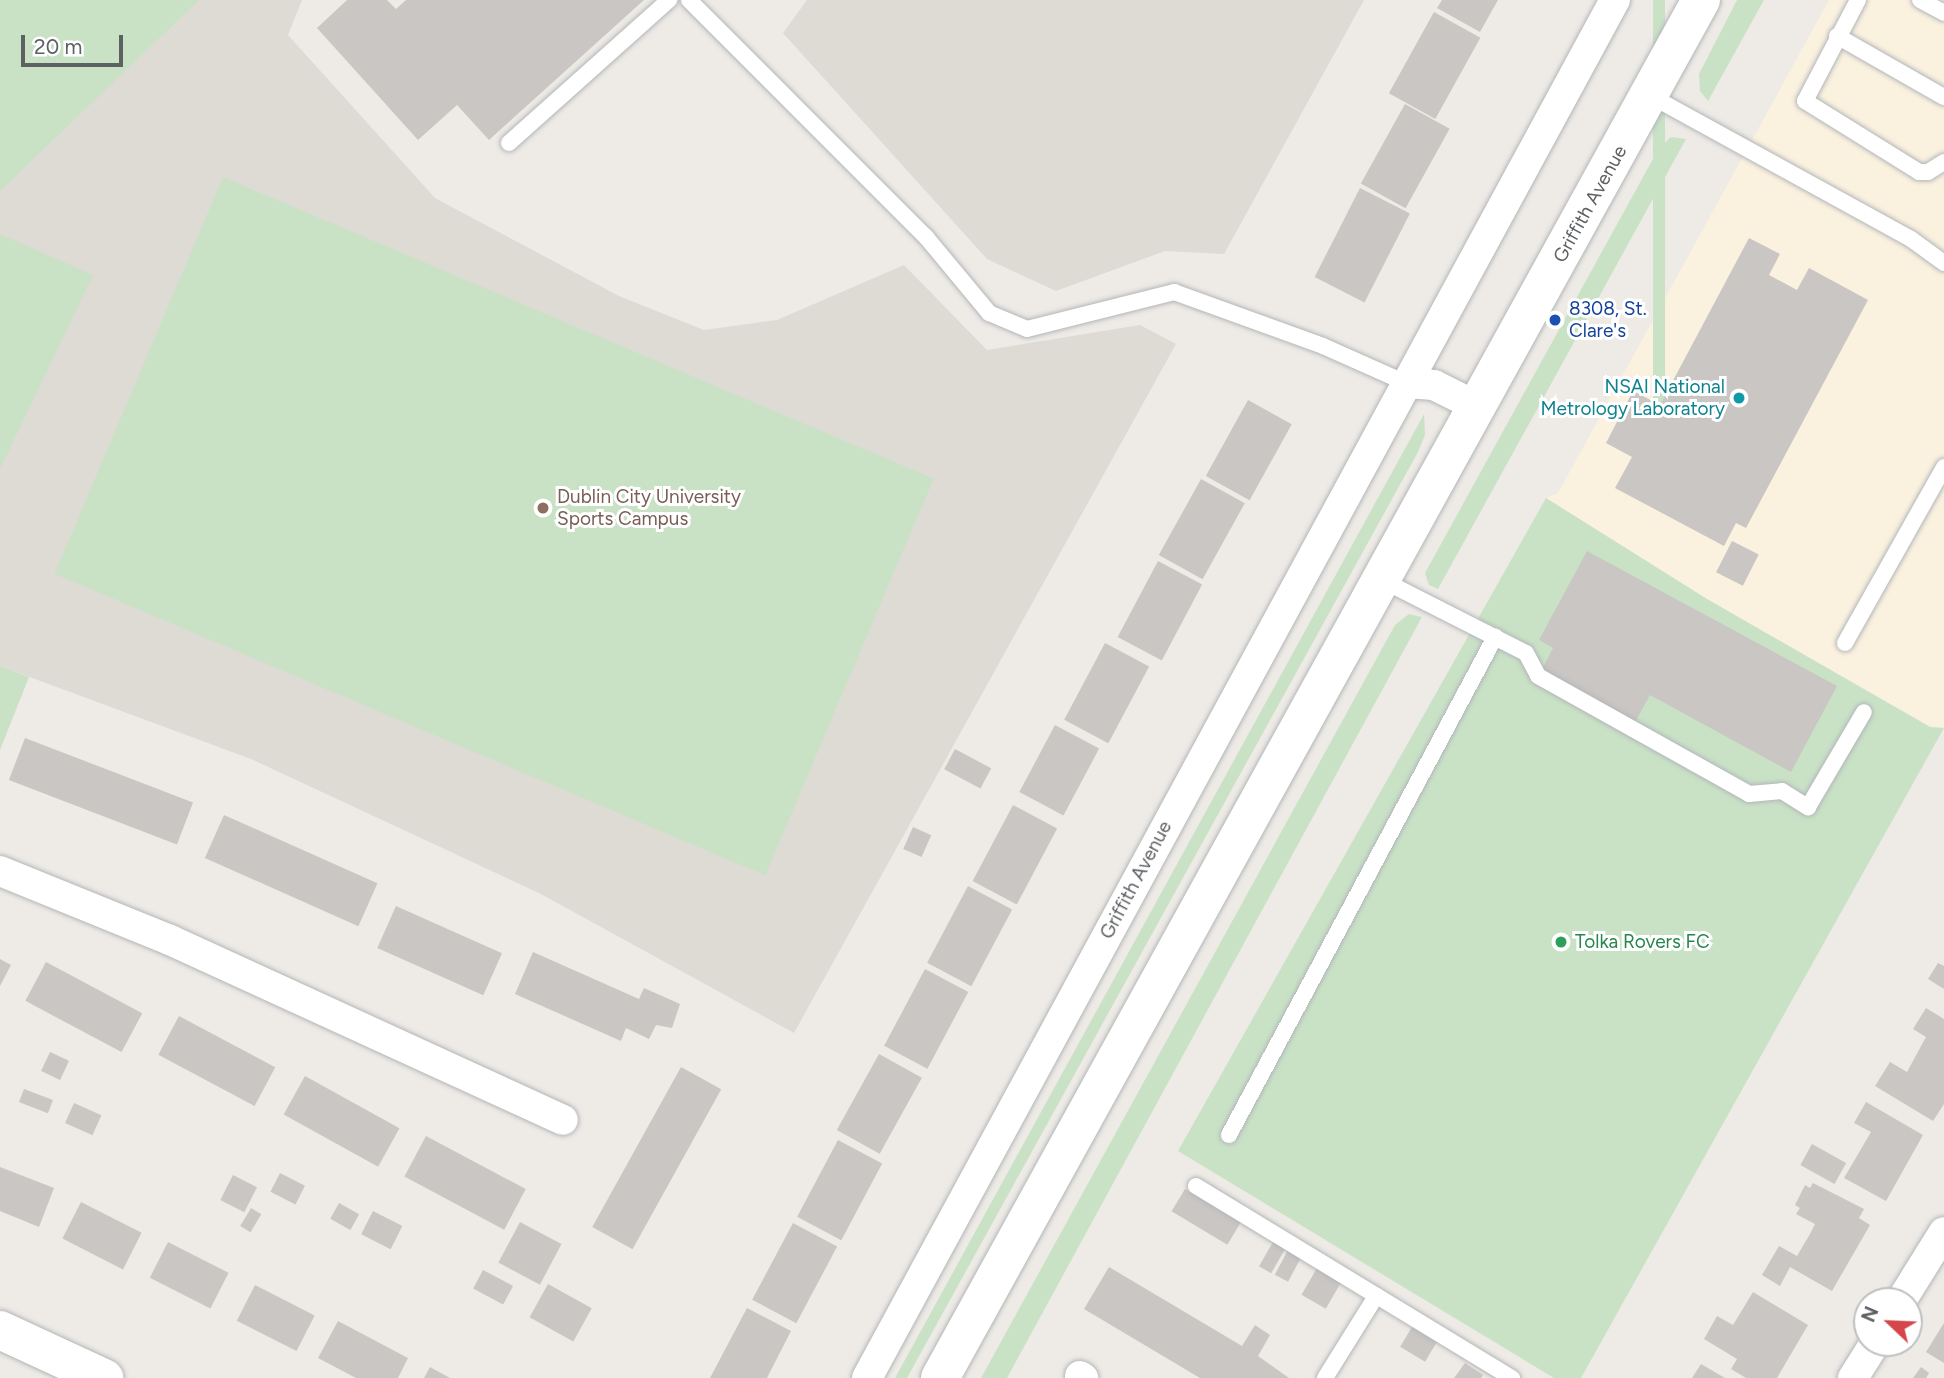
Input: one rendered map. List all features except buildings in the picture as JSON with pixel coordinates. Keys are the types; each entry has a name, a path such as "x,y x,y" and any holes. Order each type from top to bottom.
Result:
{"main road":[{"name":"Griffith Avenue","path":"940,1378 1701,0"},
{"path":"0,1330 104,1378"}],"street":[{"name":"Griffith Avenue","path":"867,1378 1615,0"},
{"path":"1406,383 1434,385 1478,407"},
{"path":"0,871 170,940 563,1120"},
{"path":"1910,1287 1944,1231"},
{"path":"1853,1378 1866,1357"}],"lane":[{"path":"509,143 669,0"},
{"path":"689,0 926,237 989,313 1027,329 1174,292 1323,346 1406,383"},
{"path":"1858,0 1805,95 1809,107 1919,172 1944,162"},
{"path":"1920,0 1944,13"},
{"path":"1837,36 1944,97"},
{"path":"1650,95 1911,239 1944,263"},
{"path":"1845,643 1944,467"},
{"path":"1382,580 1526,653 1538,676 1749,794 1782,791 1808,807 1864,712"},
{"path":"1229,1135 1495,637"},
{"path":"1196,1186 1512,1378"},
{"path":"1325,1378 1376,1296"}],"shaded area":[{"name":"Dublin City University Sports Campus","path":"0,0 302,0 288,35 435,198 619,296 704,330 777,320 904,265 987,350 1140,325 1176,344 794,1033 541,894 251,759 0,666"},
{"path":"807,0 1364,0 1224,254 1165,251 1056,291 987,259 783,33"},
{"path":"1829,0 1944,0 1944,728 1931,727 1707,599 1546,498 1558,493"}],"green space":[{"path":"0,0 199,0 0,191"},
{"path":"1653,0 1665,0 1665,411 1653,411"},
{"path":"1737,0 1764,0 1708,101 1700,91 1699,74"},
{"path":"1671,137 1686,139 1438,589 1429,585 1425,573 1659,148"},
{"path":"223,177 934,479 765,875 55,574"},
{"path":"0,234 93,275 0,469"},
{"path":"1424,414 1425,435 1418,452 907,1378 895,1378"},
{"name":"Tolka Rovers FC","path":"1546,498 1707,599 1930,727 1944,728 1581,1378 1554,1378 1178,1151"},
{"path":"1409,614 1422,617 1007,1378 981,1378 1395,625"},
{"path":"0,666 29,677 0,750"}],"place":[{"name":"8308, St. Clare's","path":"1555,320"},
{"name":"NSAI National Metrology Laboratory","path":"1739,398"},
{"name":"Dublin City University Sports Campus","path":"543,508"},
{"name":"Tolka Rovers FC","path":"1561,942"}]}
